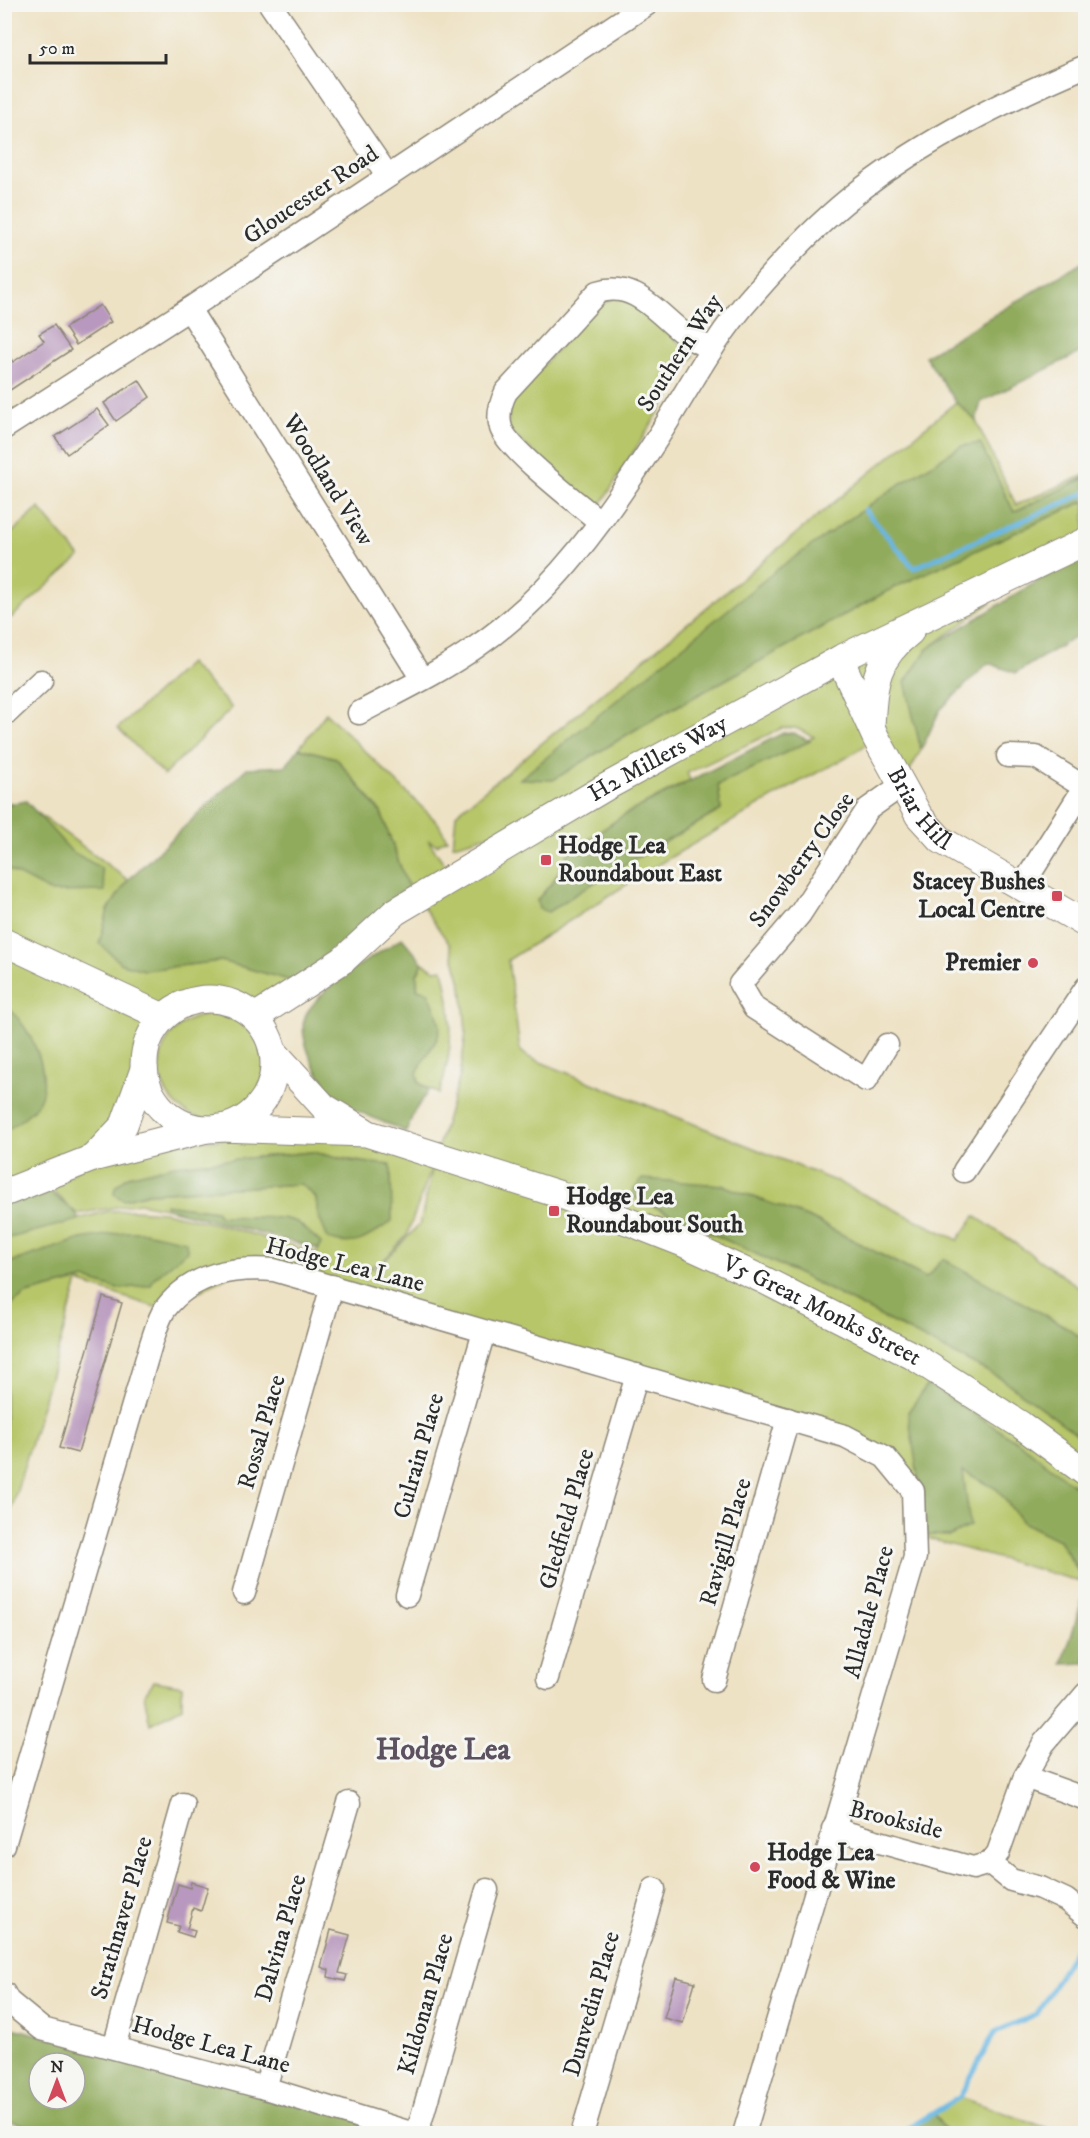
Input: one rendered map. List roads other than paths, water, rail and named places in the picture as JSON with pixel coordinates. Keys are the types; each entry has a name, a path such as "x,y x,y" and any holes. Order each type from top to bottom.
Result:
{"street":[{"path":"270,4 388,176"},
{"name":"Gloucester Road","path":"4,428 189,309 647,4"},
{"name":"Southern Way","path":"358,713 422,680 477,647 536,599 578,552 600,522 657,438 712,349 750,298 798,247 858,192 975,116 1086,66"},
{"path":"600,522 507,439 499,416 500,404 506,392 598,292 610,288 625,289 638,295 685,335 712,349"},
{"name":"Woodland View","path":"189,309 422,680"},
{"name":"H2 Millers Way","path":"255,1017 343,960 395,912 606,787 840,659 942,608 1086,541"},
{"path":"871,726 876,676 891,647 942,608"},
{"name":"Briar Hill","path":"840,659 871,726 919,816 941,840 1086,924"},
{"path":"4,712 8,712 41,681"},
{"path":"1008,756 1036,757 1085,786 1022,888"},
{"name":"Snowberry Close","path":"887,1045 866,1080 754,1008 740,984 800,914 868,810 902,785"},
{"path":"4,942 163,1017"},
{"path":"964,1171 1086,988"},
{"path":"4,1193 93,1158 214,1128 248,1117 267,1095 275,1066 267,1032 255,1017 231,1002 206,998 182,1005 163,1017 149,1038 144,1069 124,1125 93,1158"},
{"name":"V5 Great Monks Street","path":"273,1051 324,1107 366,1133"},
{"path":"144,1069 152,1095 170,1115 181,1122 214,1128"},
{"name":"V5 Great Monks Street","path":"214,1128 366,1133 558,1194 683,1243 836,1316 923,1363 1020,1425 1086,1473"},
{"name":"Hodge Lea Lane","path":"4,1845 14,1768 151,1344 164,1310 185,1290 204,1278 243,1268 274,1270 845,1436"},
{"name":"Rossal Place","path":"243,1593 333,1286"},
{"name":"Culrain Place","path":"407,1595 484,1332"},
{"name":"Gledfield Place","path":"548,1678 637,1375"},
{"name":"Ravigill Place","path":"714,1680 788,1419"},
{"name":"Alladale Place","path":"833,1829 915,1557 916,1535 913,1491 885,1457 845,1436"},
{"path":"1086,1694 1044,1743 1025,1777 1001,1844 990,1863 1011,1880 1040,1888 1066,1900 1086,1916"},
{"path":"1025,1777 1086,1799"},
{"name":"Dalvina Place","path":"265,2088 349,1803"},
{"name":"Strathnaver Place","path":"114,2047 183,1804"},
{"name":"Brookside","path":"744,2133 833,1829 973,1868 990,1863"},
{"name":"Dunvedin Place","path":"582,2133 654,1889"},
{"name":"Kildonan Place","path":"416,2133 487,1890"},
{"name":"Hodge Lea Lane","path":"4,1993 8,2001 42,2029 265,2088 416,2133"}],"waterway":[{"path":"865,510 914,568 1086,493"},
{"path":"899,2134 960,2097 995,2032 1037,2014 1081,1939"}],"place":[{"name":"Hodge Lea Roundabout East","path":"546,860"},
{"name":"Stacey Bushes Local Centre","path":"1057,896"},
{"name":"Premier","path":"1033,963"},
{"name":"Hodge Lea Roundabout South","path":"554,1211"},
{"name":"Hodge Lea Food & Wine","path":"755,1867"}],"district":[{"name":"Hodge Lea","path":"443,1750"}]}
